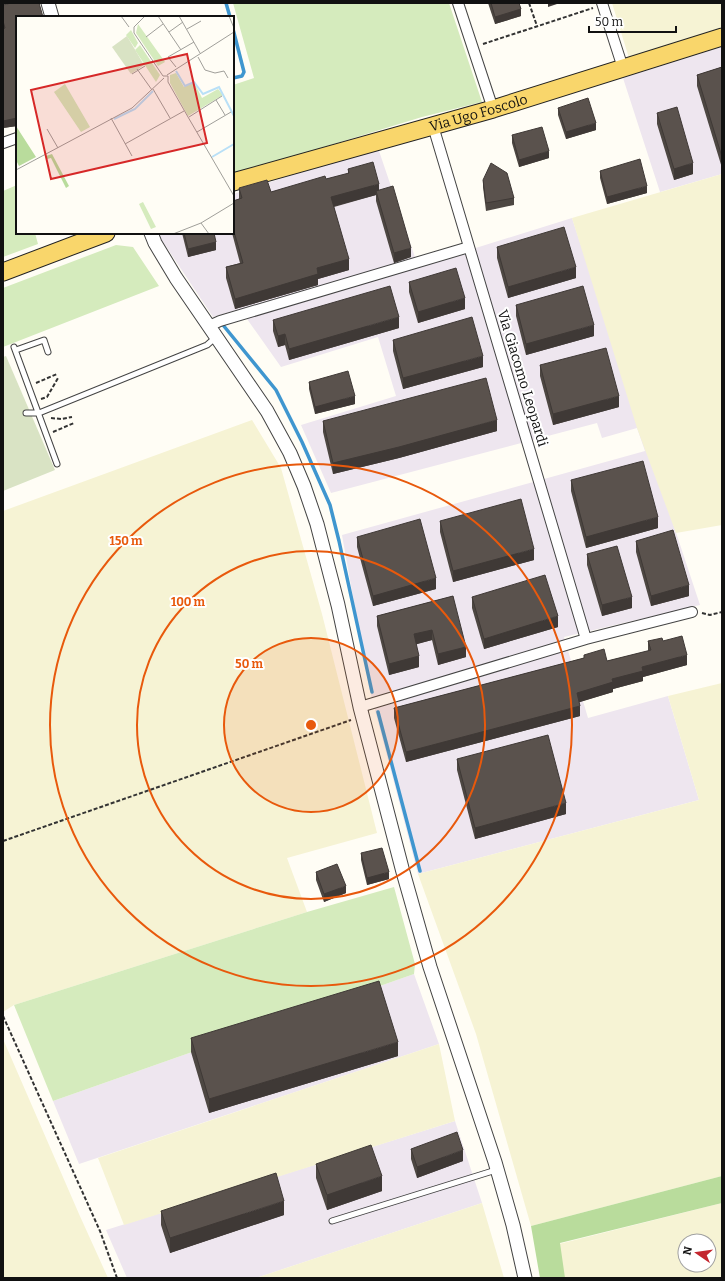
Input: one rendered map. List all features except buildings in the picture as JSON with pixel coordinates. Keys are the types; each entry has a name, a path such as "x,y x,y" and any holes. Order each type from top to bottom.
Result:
{"main road":[{"name":"Via Ugo Foscolo","path":"234,182 493,109 722,37"},
{"path":"3,272 103,234"}],"street":[{"path":"48,3 52,16"},
{"path":"458,3 493,109"},
{"path":"603,4 623,68"},
{"name":"Via Giacomo Leopardi","path":"433,126 586,639"},
{"path":"3,143 16,138"},
{"path":"151,234 155,243 176,278 267,411 290,453 304,486 317,524 338,605 362,711 403,872 430,967 497,1170 513,1225 525,1278"},
{"path":"212,332 220,321 469,247"},
{"path":"362,711 586,639 692,612"}],"lane":[{"path":"26,413 39,413 207,345 212,332"},
{"path":"48,352 44,340 15,349 57,464"},
{"path":"332,1221 497,1170"}],"path":[{"path":"529,3 537,26"},
{"path":"472,47 603,4"},
{"path":"29,386 57,374"},
{"path":"47,397 58,378"},
{"path":"52,417 61,419 72,417"},
{"path":"46,435 74,423"},
{"path":"692,612 710,615 722,612"},
{"path":"3,841 362,711"},
{"path":"3,1016 100,1231 117,1278"}],"shaded area":[{"path":"612,3 722,3 722,28 629,58"},
{"path":"722,47 722,174 660,192 623,78"},
{"path":"378,148 418,266 572,218 700,605 564,637 588,718 668,696 699,800 418,874 369,687 342,535 645,451 637,428 602,438 597,423 331,493 301,425 396,396 378,337 281,367 240,309 213,317 158,234 234,234 234,194"},
{"path":"722,174 722,525 676,533 637,428 572,218"},
{"path":"252,420 281,468 322,614 377,833 287,858 307,912 14,1005 3,1012 3,511"},
{"path":"722,683 722,1176 531,1226 476,1034 418,874 699,800 668,696"},
{"path":"414,974 439,1044 79,1164 53,1101"},
{"path":"3,1039 79,1214 108,1278 3,1278"},
{"path":"439,1044 455,1121 124,1225 98,1158"},
{"path":"455,1121 482,1203 256,1278 127,1278 106,1230"},
{"path":"482,1203 504,1278 256,1278"},
{"path":"722,1203 722,1278 564,1278 559,1244"}],"green space":[{"path":"233,3 449,3 482,102 422,117 234,175 234,85 254,78"},
{"path":"16,185 16,234 35,234 38,244 3,257 3,191"},
{"path":"116,245 133,247 159,286 3,347 3,288"},
{"path":"6,356 55,470 3,491 3,357"},
{"path":"394,887 415,964 414,974 53,1101 14,1005 307,912"},
{"path":"722,1176 722,1203 560,1243 565,1278 540,1278 531,1226"}],"waterway":[{"path":"226,3 230,16"},
{"path":"234,33 244,72 242,76 234,78"},
{"path":"223,325 276,390 302,442 330,505 372,692"},
{"path":"378,712 420,871"}]}
